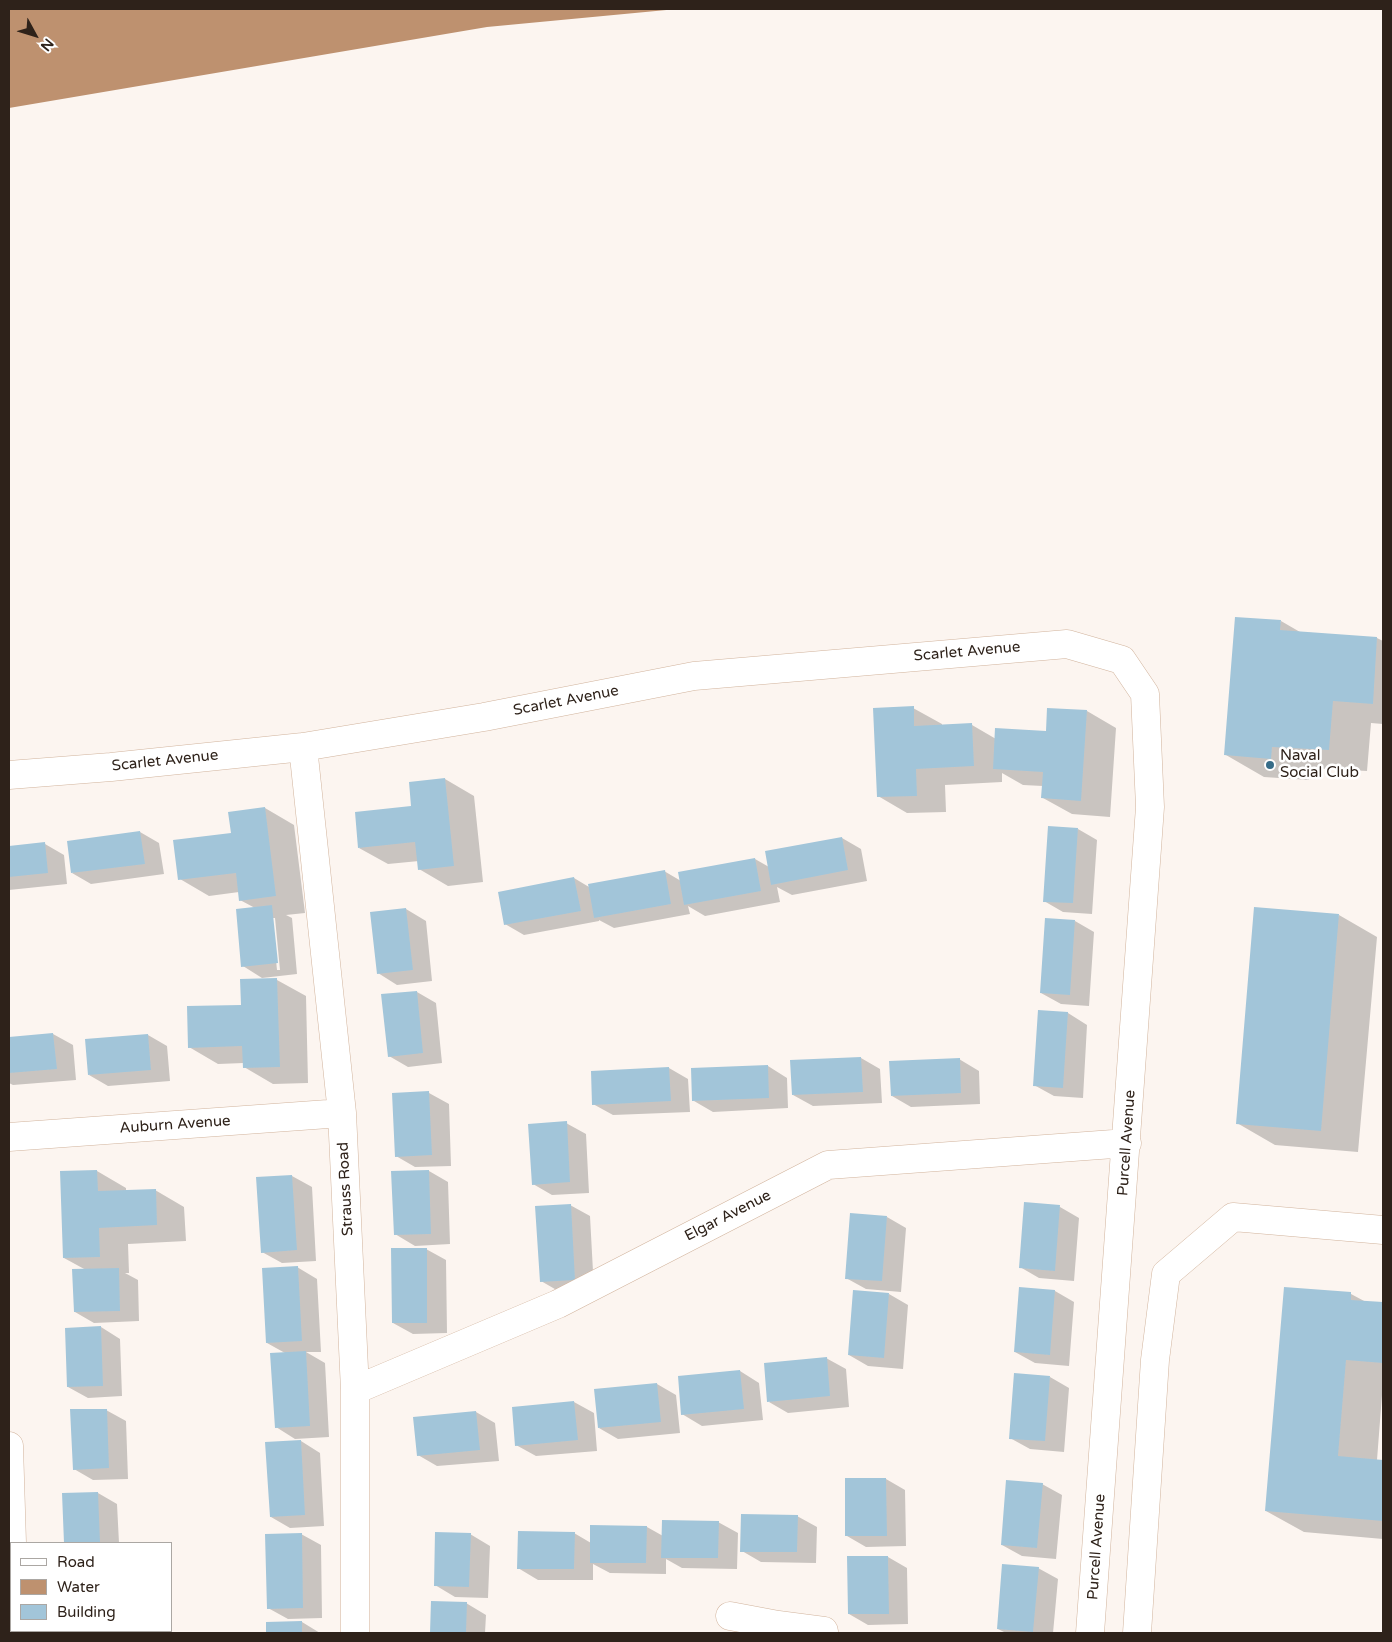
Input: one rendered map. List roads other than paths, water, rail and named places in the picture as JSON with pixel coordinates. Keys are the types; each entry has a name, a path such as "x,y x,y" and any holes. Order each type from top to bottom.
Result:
{"street":[{"name":"Scarlet Avenue","path":"9,776 303,747 484,717 694,676 1066,644 1122,660"},
{"name":"Purcell Avenue","path":"1090,1633 1150,807 1145,694 1122,660"},
{"name":"Strauss Road","path":"303,747 342,1113 355,1390 355,1633"},
{"name":"Auburn Avenue","path":"9,1137 342,1113"},
{"name":"Elgar Avenue","path":"355,1390 558,1304 828,1165 1127,1144"},
{"path":"1137,1633 1155,1360 1166,1274 1233,1217 1383,1230"},
{"path":"9,1446 12,1542"},
{"path":"730,1616 778,1629 824,1630"}],"water":[{"path":"9,9 677,9 487,27 9,108"}],"place":[{"name":"Naval Social Club","path":"1270,765"}]}
